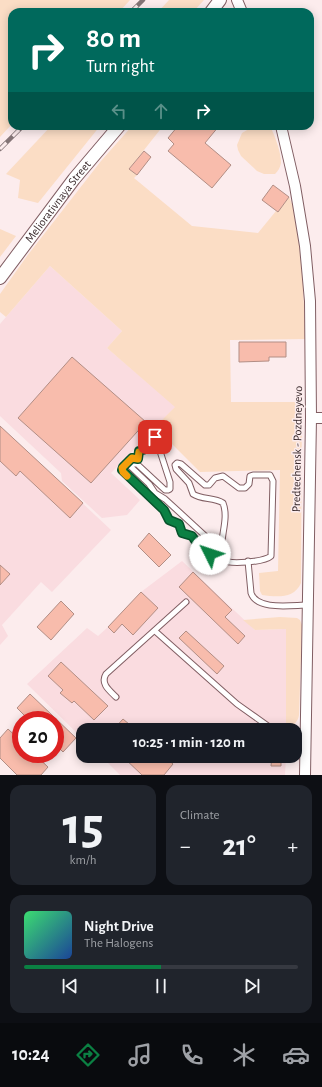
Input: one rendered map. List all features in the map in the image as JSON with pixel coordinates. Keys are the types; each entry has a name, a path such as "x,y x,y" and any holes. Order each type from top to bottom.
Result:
{"street":[{"name":"Meliorativnaya Street","path":"0,278 74,179 116,130"},
{"name":"Predtechensk - Pozdneyevo","path":"282,130 295,186 305,246 310,301 311,418 305,775"},
{"path":"311,418 322,418"}],"lane":[{"path":"155,437 158,442 170,482 170,489 165,490 137,464 132,464 131,467 149,484 155,493 165,499 214,544 213,552 210,554 203,552 192,536 182,533 179,524 169,520 164,510 122,470 132,458 138,459 139,451 146,449 147,443 150,439 155,437"},
{"path":"177,463 181,464 205,485 209,485 216,478 223,476 239,488 245,488 249,484 250,476 270,475 273,481 272,552 268,558 248,561 229,563 223,560 221,550 225,513 223,503 197,497 193,494 189,483 176,469 175,465 177,463"},
{"path":"248,561 251,593 257,602 267,605 308,605"},
{"path":"116,697 107,688 104,678 106,674 186,602"},
{"path":"155,631 237,704 264,723"}],"shaded area":[{"path":"0,0 130,0 123,8 8,8 8,128 0,137"},
{"path":"169,0 204,0 197,8 162,8"},
{"path":"47,130 97,130 38,203 18,198 20,180 6,174"},
{"path":"128,130 160,130 129,169 137,175 134,178 192,226 258,233 276,211 278,212 289,197 294,208 305,276 303,289 306,339 230,340 231,402 302,402 301,583 294,592 290,594 284,596 268,596 262,595 260,591 259,573 278,571 280,470 200,472 155,427 175,407 107,348 122,331 50,266 6,317 0,312 0,294 27,256 101,161"},
{"path":"247,130 272,130 281,159 278,171 275,174 264,174 257,171 241,156 237,145 242,133"},
{"path":"0,229 16,236 0,257"},
{"path":"50,266 122,331 107,348 176,407 111,473 140,500 127,515 102,518 62,481 61,473 0,416 0,324"},
{"path":"0,426 111,530 52,592 41,582 2,625 8,636 0,645"},
{"path":"182,561 255,630 286,629 286,723 76,723 76,732 64,720 64,711 54,711 27,684 87,628 98,636 141,592"},
{"path":"280,617 297,618 300,620 302,625 299,715 296,723 286,723 286,629 255,630 243,620"},
{"path":"108,763 286,763 285,775 120,775"}],"building":[{"path":"175,130 216,130 205,143 231,165 212,188 168,151 174,144 168,138"},
{"path":"144,151 151,157 137,175 129,169"},
{"path":"273,185 289,197 278,212 262,200"},
{"path":"239,342 286,342 286,357 269,357 269,361 239,362"},
{"path":"72,357 146,422 91,483 18,418"},
{"path":"0,426 83,503 70,518 20,471 16,476 0,461"},
{"path":"149,533 171,555 159,567 138,546"},
{"path":"0,565 10,574 0,585"},
{"path":"193,572 232,610 225,617 245,636 238,644 179,587"},
{"path":"141,592 158,608 133,635 122,624 114,633 108,627"},
{"path":"61,601 74,614 51,640 37,627"},
{"path":"186,631 224,666 217,674 179,638"},
{"path":"61,662 108,706 94,720 74,701 72,703 60,693 63,690 48,676"},
{"path":"30,694 48,711 20,711 17,708"},
{"path":"123,719 128,723 119,723"},
{"path":"64,727 76,738 64,751"},
{"path":"8,729 12,733 12,763 44,763 48,767 41,775 17,775 0,758 0,738"},
{"path":"129,763 173,764 164,775 142,775"},
{"path":"271,763 281,763 281,766 271,766"}],"railway":[{"path":"135,8 143,0"},
{"path":"0,149 19,130"}],"slow traffic":[{"path":"127,476 123,472 122,468 132,458 138,459 139,452"}],"route":[{"path":"155,437 150,439 145,450 138,452 138,459 132,458 122,468 122,470 164,510 169,520 179,524 182,533 192,536 203,552 210,554"}]}
